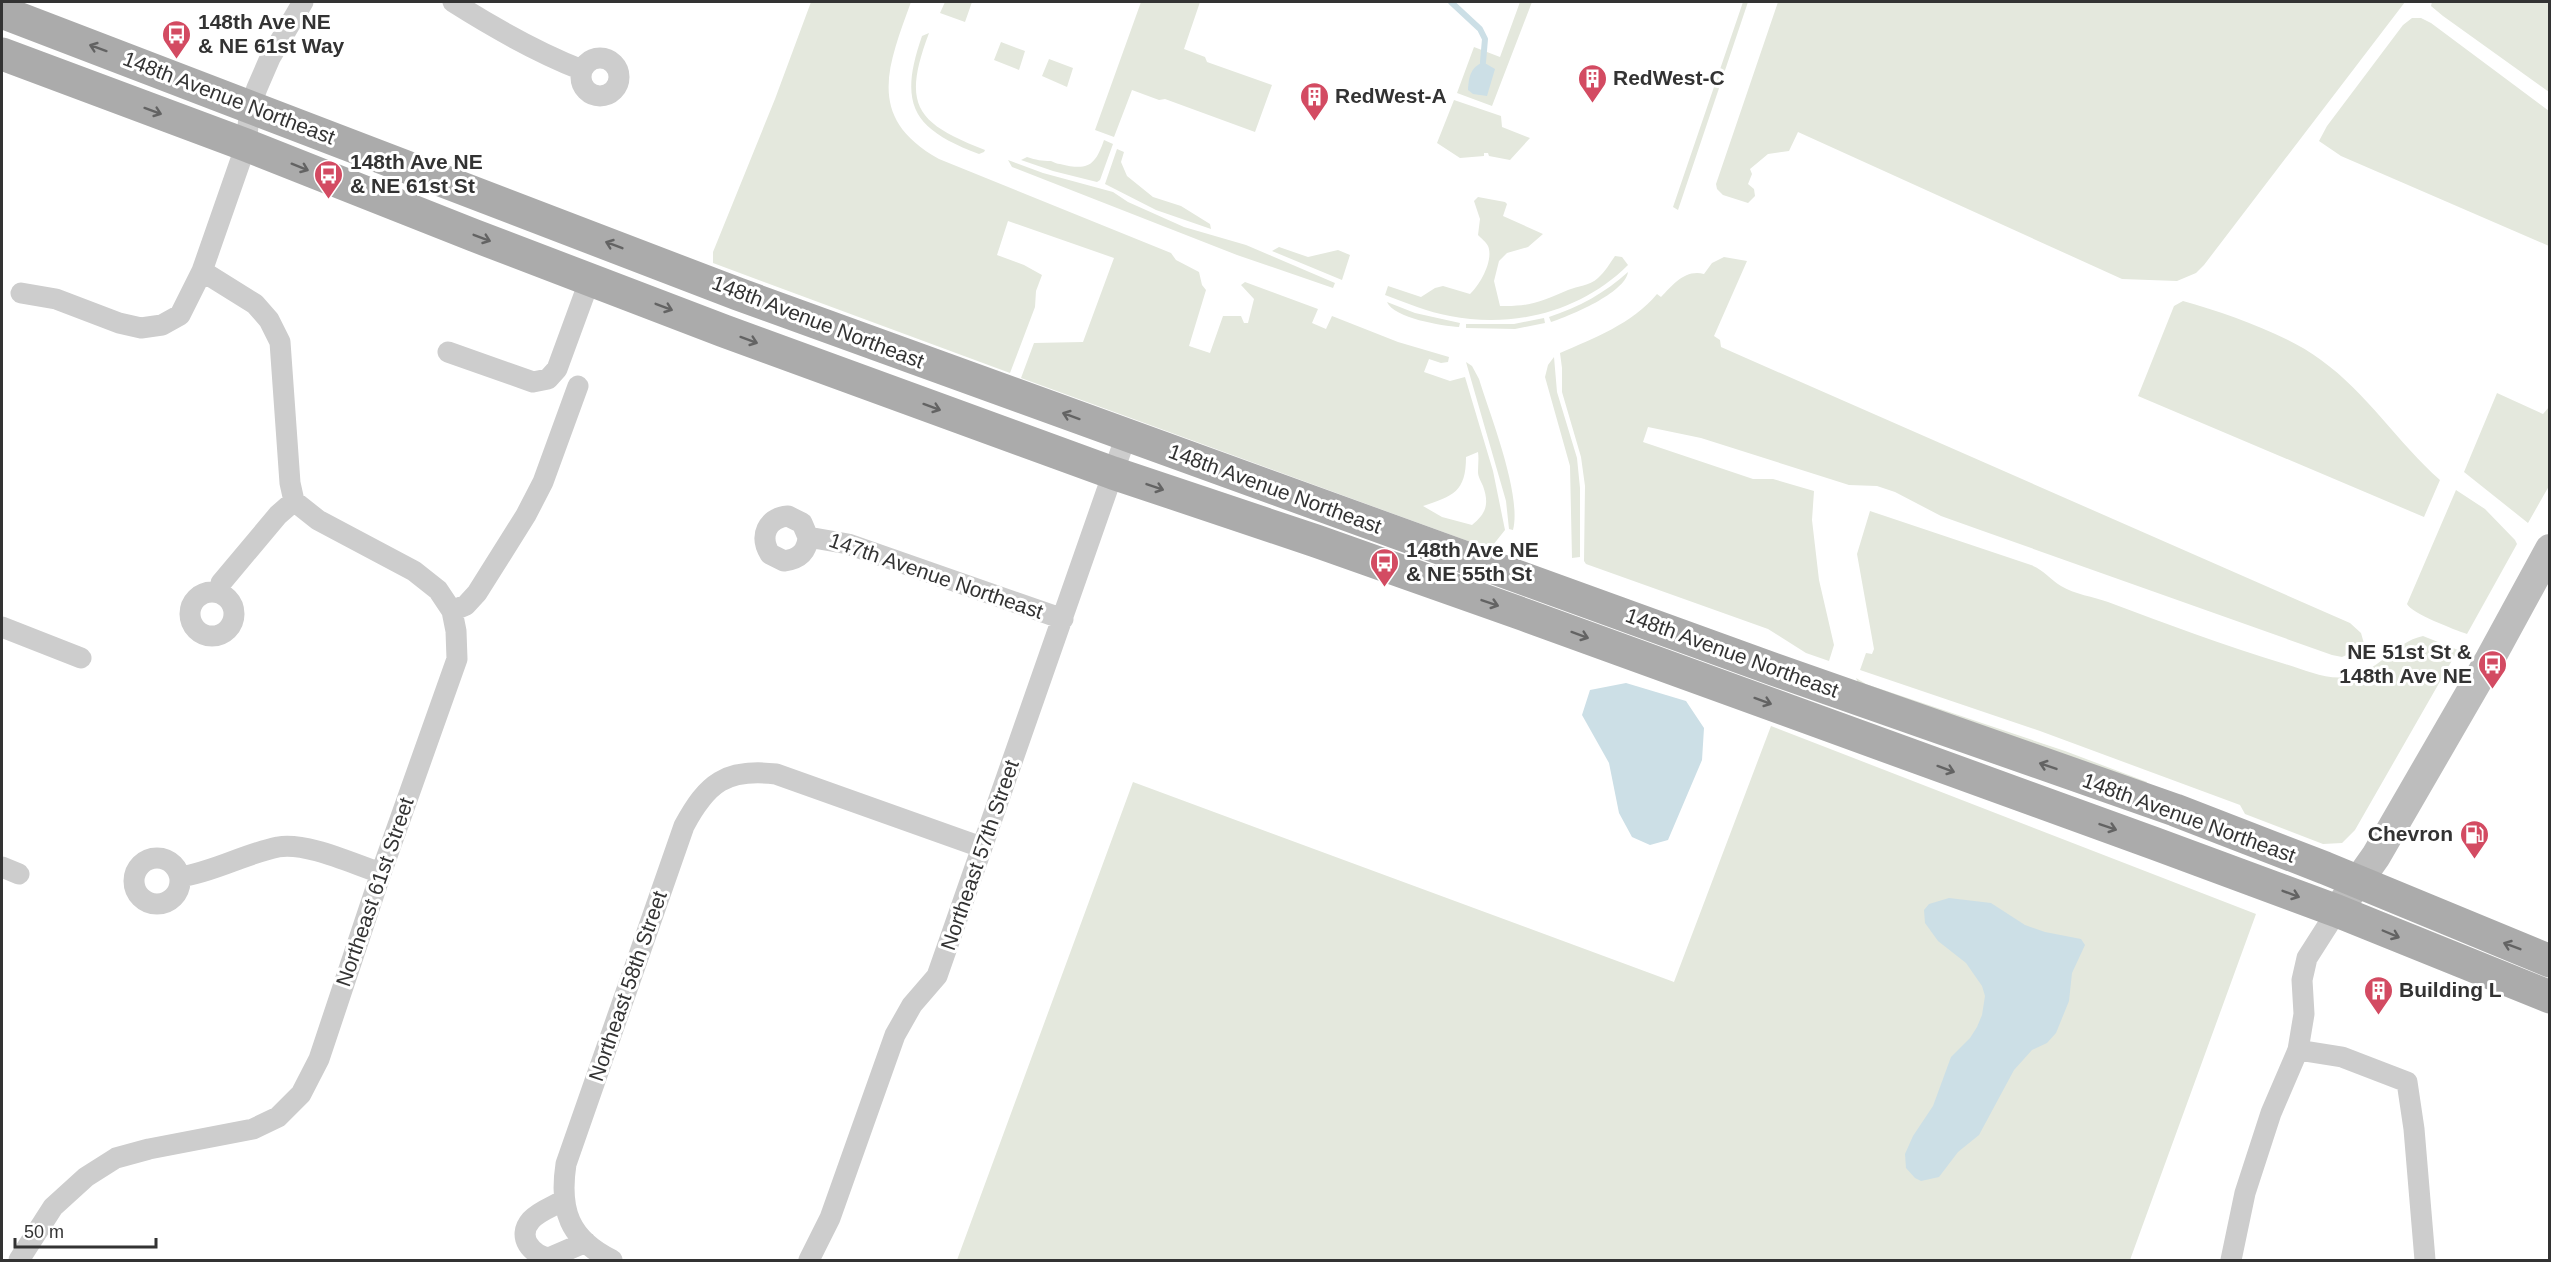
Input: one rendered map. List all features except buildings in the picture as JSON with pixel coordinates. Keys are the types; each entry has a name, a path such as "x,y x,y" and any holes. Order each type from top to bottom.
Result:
{"main road":[{"name":"148th Avenue Northeast","path":"2,12 738,294 1773,669 2175,810 2550,961"},
{"name":"148th Avenue Northeast","path":"2,54 246,145 724,331 1113,473 1316,541 1525,615 2337,911 2550,997"},
{"path":"2337,911 2358,882 2490,659 2550,549"}],"street":[{"path":"21,293 56,299 119,324 141,328 162,325 180,315 202,271 246,145 250,107 270,58 303,2"},
{"path":"453,2 493,27 558,61 582,70"},
{"path":"202,271 255,304 269,320 280,342 290,483 294,501 318,520 414,571 438,590 452,611 466,605 477,593 526,515 543,482 578,386"},
{"path":"448,352 533,382 548,378 557,369 590,279"},
{"name":"Northeast 57th Street","path":"809,1260 830,1218 895,1035 912,1005 938,976 981,847 1126,436"},
{"path":"220,593 221,583 278,515 294,501"},
{"name":"147th Avenue Northeast","path":"808,537 848,543 1063,619"},
{"name":"Northeast 61st Street","path":"19,1260 53,1207 86,1177 116,1158 254,1129 278,1117 301,1094 319,1059 381,873 457,659 456,631 452,611"},
{"path":"2,627 81,658"},
{"name":"Northeast 58th Street","path":"567,1210 562,1191 566,1164 684,826 698,799 718,783 732,776 750,771 776,774 981,847"},
{"path":"180,878 198,875 279,847 305,848 381,873"},
{"path":"2231,1260 2245,1193 2271,1113 2298,1050 2304,1014 2302,980 2307,958 2337,911"},
{"path":"2298,1050 2342,1057 2407,1082 2414,1129 2425,1260"},
{"path":"586,1242 549,1258 534,1253 525,1235 533,1218 567,1210 586,1242 612,1260"}],"shaded area":[{"path":"811,2 911,2 895,48 890,69 889,89 892,108 900,126 916,143 939,159 1171,253 1176,260 1199,272 1202,285 1206,290 1189,346 1210,353 1223,316 1241,316 1244,323 1248,323 1254,299 1241,285 1245,282 1318,309 1312,323 1326,329 1332,316 1398,342 1449,357 1448,362 1441,363 1429,359 1424,372 1450,381 1465,377 1493,471 1505,530 1493,545 1479,545 1021,378 1034,343 1083,342 1114,258 1008,221 997,255 1024,265 1042,275 1036,291 1035,307 1010,373 713,263 713,252 775,99","holes":["1478,452 1478,474 1485,492 1486,503 1484,512 1477,521 1472,525 1442,517 1423,506 1456,491 1464,478 1466,457"]},
{"path":"945,2 972,2 965,22 940,13"},
{"path":"1141,2 1200,2 1184,49 1205,57 1207,62 1272,85 1255,132 1165,99 1159,100 1132,90 1114,137 1095,130"},
{"path":"1520,2 1532,2 1492,106 1457,93 1474,47 1500,57"},
{"path":"1743,2 1748,2 1678,210 1673,207"},
{"path":"1778,2 2405,2 2204,265 2196,273 2177,281 2122,279 1798,132 1789,151 1768,154 1750,169 1752,174 1748,184 1754,189 1755,196 1748,203 1723,195 1717,189 1716,184"},
{"path":"2432,2 2549,2 2549,92 2443,16 2431,6"},
{"path":"2412,18 2421,18 2431,23 2549,111 2549,246 2341,156 2319,141 2327,126 2403,25"},
{"path":"929,33 917,78 916,95 921,108 929,120 943,130 985,150 984,152 979,154 939,135 917,112 912,97 915,60 922,36"},
{"path":"1001,42 1025,51 1019,70 994,60"},
{"path":"1049,59 1073,68 1067,87 1042,76"},
{"path":"1483,62 1495,69 1487,96 1473,94 1468,90 1471,73"},
{"path":"1454,100 1501,116 1502,127 1530,138 1510,160 1489,156 1488,153 1484,153 1484,156 1460,158 1437,143"},
{"path":"1104,140 1113,144 1100,180 1097,182 1021,160 1027,157 1070,166 1084,166 1094,161"},
{"path":"1117,149 1124,152 1121,162 1127,176 1153,197 1181,206 1210,224 1211,229 1156,210 1105,184"},
{"path":"1008,160 1043,173 1113,192 1128,202 1184,227 1246,245 1335,283 1333,288 1237,255 1012,167"},
{"path":"1478,197 1505,202 1507,204 1503,216 1543,234 1528,247 1507,253 1499,261 1494,281 1500,306 1536,302 1591,283 1603,273 1615,256 1622,257 1628,265 1610,281 1568,305 1522,318 1498,320 1450,316 1425,310 1385,295 1388,286 1421,297 1443,286 1470,294 1474,290 1482,279 1489,258 1488,246 1478,235 1480,219 1474,201"},
{"path":"1279,247 1308,257 1338,250 1350,255 1342,280 1272,251"},
{"path":"1724,257 1747,261 1714,336 1720,340 1721,347 2350,623 2361,633 2365,647 2342,657 2332,655 1941,516 1895,492 1877,486 1849,485 1701,438 1648,427 1643,442 1753,479 1773,479 1814,491 1812,520 1819,580 1834,645 1829,661 1806,653 1768,629 1586,564 1584,561 1585,486 1581,457 1562,392 1560,353 1624,322 1647,305 1657,294 1661,297 1685,276 1704,274 1712,263"},
{"path":"1628,272 1625,280 1617,288 1595,303 1551,322 1549,317 1591,299"},
{"path":"2183,301 2273,333 2307,350 2338,373 2440,480 2424,517 2138,396 2174,306"},
{"path":"1387,302 1415,313 1460,323 1459,327 1408,317 1391,308"},
{"path":"1544,318 1545,323 1515,329 1466,328 1466,324 1514,324"},
{"path":"1554,357 1557,392 1577,458 1580,488 1580,557 1572,558 1570,466 1545,377 1548,365"},
{"path":"1466,362 1472,366 1479,379 1504,455 1513,497 1515,515 1513,530 1509,529 1506,501"},
{"path":"2497,393 2543,414 2549,407 2549,486 2528,523 2464,472"},
{"path":"2456,490 2485,509 2517,544 2467,634 2425,616 2407,604"},
{"path":"1870,511 2031,565 2072,591 2240,650 2323,676 2339,678 2358,675 2413,639 2423,636 2458,650 2355,830 2342,843 2323,844 2245,814 2240,805 2040,731 1860,670 1866,653 1872,654 1874,649 1857,554"},
{"path":"1856,678 1866,684 2065,751 2147,782 2145,786 1858,683"},
{"path":"1626,683 1686,701 1704,728 1702,760 1668,840 1650,845 1632,837 1619,813 1609,763 1582,715 1590,690"},
{"path":"1771,726 2256,914 2130,1260 957,1260 1133,782 1674,982"},
{"path":"1949,898 1991,903 2025,925 2045,932 2081,939 2085,945 2072,973 2069,1001 2056,1033 2047,1043 2032,1050 2014,1070 1979,1135 1958,1152 1939,1177 1921,1181 1906,1168 1905,1154 1913,1136 1933,1106 1951,1057 1970,1038 1977,1027 1982,1015 1985,996 1982,986 1966,963 1938,941 1925,923 1924,910 1929,904"}],"waterway":[{"path":"1451,2 1480,29 1485,39 1483,62"}],"place":[{"name":"148th Ave NE & NE 61st Way","path":"177,60"},
{"name":"RedWest-C","path":"1592,104"},
{"name":"RedWest-A","path":"1314,122"},
{"name":"148th Ave NE & NE 61st St","path":"329,200"},
{"name":"148th Ave NE & NE 55th St","path":"1385,588"},
{"name":"NE 51st St & 148th Ave NE","path":"2493,690"},
{"name":"Chevron","path":"2474,860"},
{"name":"Building L","path":"2378,1016"}]}
